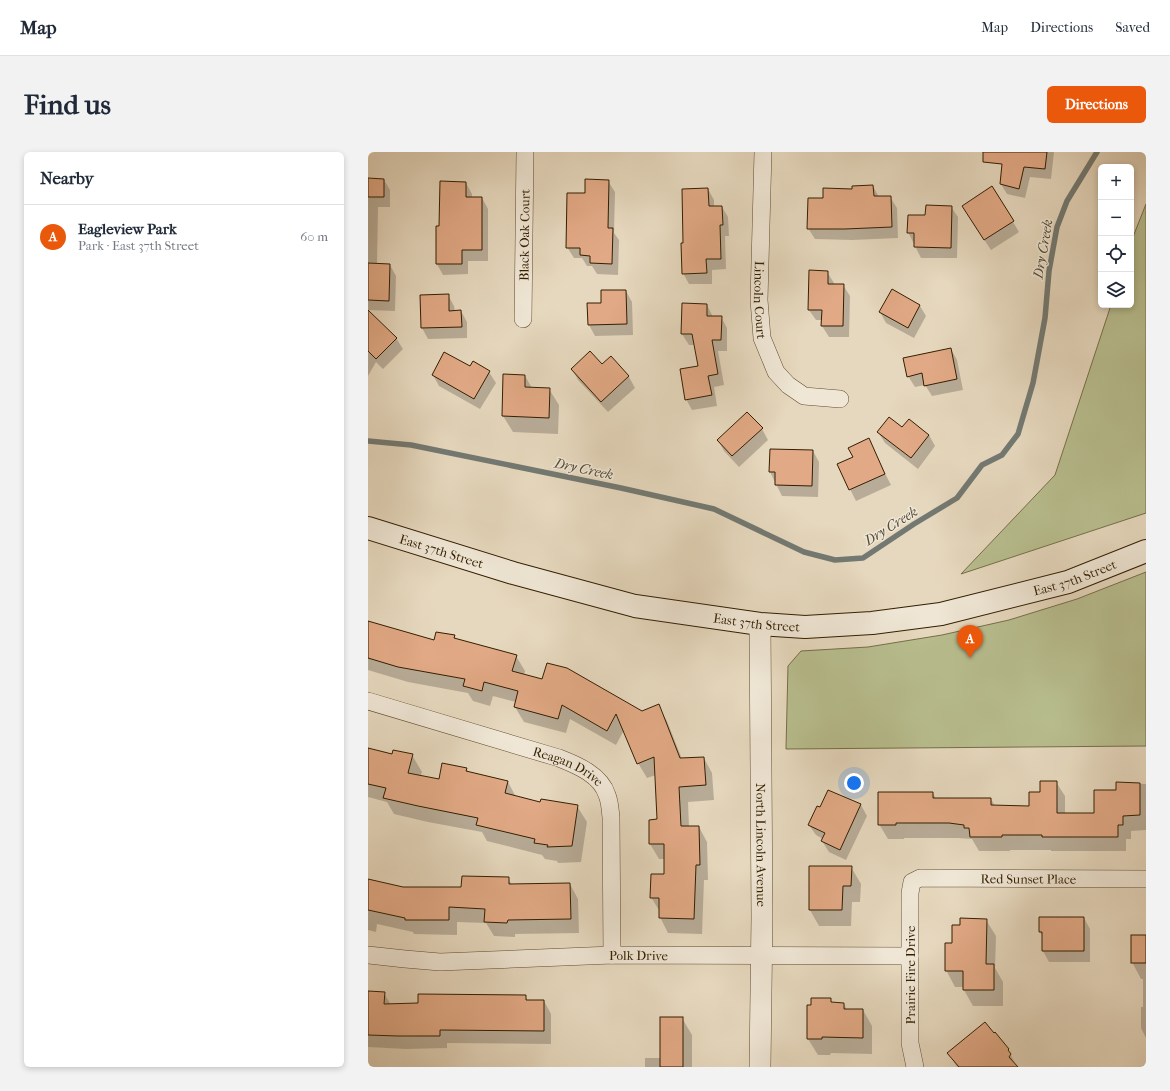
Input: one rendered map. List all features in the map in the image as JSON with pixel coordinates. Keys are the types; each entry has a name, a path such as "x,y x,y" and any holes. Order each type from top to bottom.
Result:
{"main road":[{"name":"East 37th Street","path":"368,528 513,573 635,606 760,624 805,626 872,623 941,614 1068,582 1146,551"}],"street":[{"name":"Black Oak Court","path":"523,319 525,152"},
{"name":"Lincoln Court","path":"763,152 759,300 762,338 776,372 788,385 804,396 840,398"},
{"name":"North Lincoln Avenue","path":"760,624 762,955 760,1067"},
{"name":"Reagan Drive","path":"368,701 559,758 574,764 600,782 608,796 611,817 612,955"},
{"name":"Red Sunset Place","path":"912,882 920,878 1146,879"},
{"name":"Prairie Fire Drive","path":"912,882 910,893 910,1043 915,1067"},
{"name":"Polk Drive","path":"368,955 440,962 612,955 910,956"}],"green space":[{"path":"1146,204 1146,513 961,574 1055,475 1110,308 1134,308 1134,234"},
{"path":"1146,572 1146,746 786,749 788,666 801,651 868,647 942,635 1009,620 1077,599"}],"building":[{"path":"983,152 1047,152 1045,169 1024,167 1019,189 1000,184 1002,164 983,162"},
{"path":"368,178 384,179 384,197 368,197"},
{"path":"585,179 609,180 608,228 613,228 612,264 590,263 590,256 580,255 580,248 566,248 567,193 585,193"},
{"path":"440,181 466,182 466,197 482,197 482,250 462,250 462,264 436,264 436,226 439,226"},
{"path":"873,185 874,196 891,196 892,227 807,229 808,198 823,198 823,188 852,189 852,186"},
{"path":"992,186 1014,221 984,240 962,206"},
{"path":"708,188 709,206 722,206 723,225 720,225 721,259 706,259 707,273 682,274 682,189"},
{"path":"926,205 952,206 951,248 914,247 914,233 907,233 908,215 925,215"},
{"path":"368,263 390,264 389,301 368,300"},
{"path":"809,270 828,271 828,284 844,284 843,326 821,326 822,310 808,310"},
{"path":"892,289 920,305 908,328 879,312"},
{"path":"601,290 626,290 627,324 588,325 587,303 601,303"},
{"path":"449,294 449,311 461,310 462,327 421,328 420,295"},
{"path":"682,303 707,304 707,316 722,316 721,340 712,340 718,374 708,376 712,395 685,400 680,369 698,366 692,334 681,334"},
{"path":"368,310 397,338 376,359 368,351"},
{"path":"951,348 957,379 924,386 922,373 907,377 903,358"},
{"path":"590,351 602,364 611,356 629,376 601,402 571,369"},
{"path":"444,352 470,366 473,361 490,371 474,399 432,375"},
{"path":"503,374 525,375 525,387 550,388 549,418 502,416"},
{"path":"747,412 763,428 732,456 717,440"},
{"path":"889,417 902,427 909,419 929,435 911,458 877,432"},
{"path":"869,438 885,474 849,490 837,464 853,457 848,448"},
{"path":"770,449 813,450 812,486 775,485 775,472 769,472"},
{"path":"368,621 434,640 436,632 455,635 454,638 517,655 512,671 542,679 547,663 567,668 642,711 659,704 680,758 704,757 706,785 679,787 681,826 699,826 700,865 696,865 694,919 659,918 659,898 650,898 651,874 664,874 664,844 649,844 649,820 657,819 654,757 637,764 616,714 607,731 562,705 558,719 514,707 518,691 484,682 482,691 463,686 465,679 398,667 368,658"},
{"path":"368,748 392,754 393,750 413,754 408,773 439,779 442,763 467,768 466,771 508,781 505,793 540,802 541,799 578,805 572,846 547,847 548,845 534,843 535,839 476,825 478,818 383,798 386,788 368,784"},
{"path":"1040,781 1057,781 1057,813 1094,813 1094,790 1116,790 1116,782 1140,783 1140,815 1123,816 1123,825 1118,825 1118,837 1042,837 1042,835 1002,835 1002,837 970,837 969,828 964,828 964,825 949,823 896,823 896,825 878,825 878,792 933,792 933,798 991,798 991,805 1029,806 1029,792 1040,792"},
{"path":"828,790 861,804 840,850 821,841 825,833 808,825 817,806 820,807"},
{"path":"809,866 852,866 851,886 843,886 842,910 809,910"},
{"path":"462,876 509,877 509,884 570,883 571,919 508,920 507,923 484,922 485,909 449,907 449,920 405,920 405,918 368,910 368,879 403,887 461,887"},
{"path":"1039,917 1084,917 1084,951 1042,951 1042,932 1039,932"},
{"path":"960,918 987,919 986,964 994,964 994,990 963,990 963,971 945,971 945,943 952,943 952,925 960,925"},
{"path":"1131,935 1146,935 1146,963 1131,963"},
{"path":"368,991 385,992 384,1004 418,1003 418,994 526,995 526,1000 544,1000 544,1031 440,1030 440,1036 368,1035"},
{"path":"811,998 831,998 831,1002 844,1003 844,1009 863,1009 863,1038 822,1037 822,1039 807,1039 807,1005 811,1005"},
{"path":"660,1017 683,1017 683,1067 660,1067"},
{"path":"985,1022 1009,1049 1008,1050 1011,1054 1009,1057 1018,1067 959,1067 947,1053"}],"waterway":[{"name":"Dry Creek","path":"368,441 411,445 621,488 714,509 804,552 835,560 863,558 914,524 957,498 982,465 1002,455 1018,434 1033,383 1045,318 1049,271 1057,227 1067,201 1097,152"}],"place":[{"name":"Eagleview Park","path":"970,658"}]}
